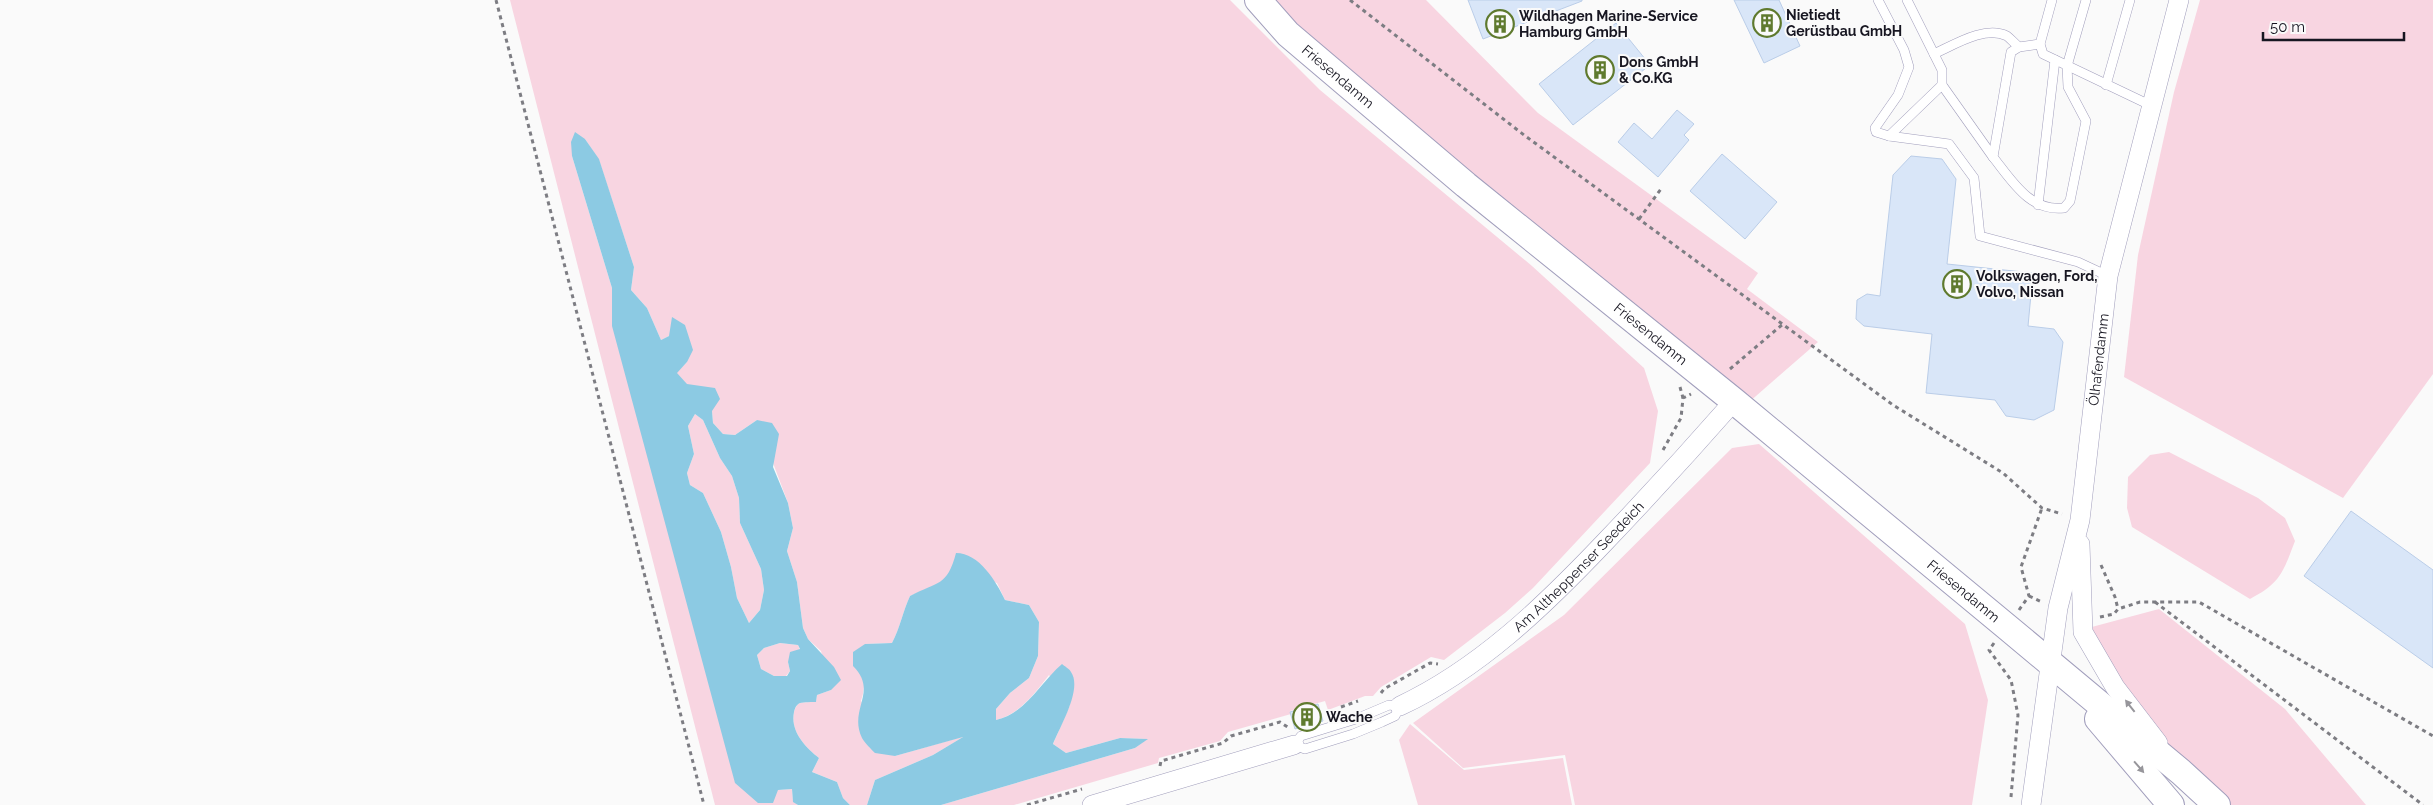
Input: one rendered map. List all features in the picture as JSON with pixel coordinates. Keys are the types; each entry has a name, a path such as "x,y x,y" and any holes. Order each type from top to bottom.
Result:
{"main road":[{"name":"Friesendamm","path":"1258,0 1288,34 1458,179 1734,401 2181,772 2217,805"},
{"name":"Friesendamm","path":"2050,663 2172,805"}],"street":[{"name":"Ölhafendamm","path":"2031,805 2058,608 2080,520 2108,276 2179,0"},
{"name":"Am Altheppenser Seedeich","path":"1400,706 1454,675 1541,606 1660,484 1734,401"},
{"name":"Friesendamm","path":"2080,520 2083,632 2115,687 2181,772"},
{"name":"Am Altheppenser Seedeich","path":"1092,805 1294,745"}],"lane":[{"path":"1878,0 1904,50 1909,67 1898,95 1875,128 1879,135 1949,144 1974,178 1979,206 1980,236 2078,262 2108,276"},
{"path":"1907,0 1942,70 1942,85 1993,157 2020,191 2038,205 2053,209 2064,208 2070,201 2086,121 2068,87 2067,66 2086,0"},
{"path":"2052,0 2040,44 2043,54 2152,106"},
{"path":"2106,85 2130,0"},
{"path":"1934,54 1965,40 1990,33 2006,36 2019,47"},
{"path":"1993,157 2011,52 2019,47 2040,44"},
{"path":"2038,205 2055,60"},
{"path":"1889,136 1942,85"},
{"name":"Am Altheppenser Seedeich","path":"1389,705 1400,706 1395,716 1353,734 1304,748 1294,745 1301,736 1356,719 1389,705"}],"path":[{"path":"496,0 704,805"},
{"path":"1350,0 1524,135 1893,405 2002,473 2042,508 2021,567 2028,596 1989,650 2011,680 2018,715 2011,805"},
{"path":"1639,219 1662,189"},
{"path":"1660,455 1681,418 1683,398 1712,384 1783,324"},
{"path":"2424,805 2154,602 2198,602 2433,736"},
{"path":"1378,697 1384,689 1430,663 1444,664"}],"shaded area":[{"path":"510,0 1230,0 1320,90 1532,266 1644,368 1658,411 1650,463 1533,588 1505,613 1444,660 1431,657 1381,687 1373,696 1365,696 1328,710 1325,701 1290,711 1291,714 1228,732 1220,741 1159,758 1158,763 1014,805 941,805 1135,748 1147,739 1120,738 1066,753 1053,744 1070,705 1049,675 1020,708 996,720 996,709 1010,693 1029,678 1038,656 1039,622 1029,605 1005,600 997,583 951,571 943,582 910,596 892,643 865,644 864,681 861,701 895,756 965,736 933,755 875,780 867,805 850,805 843,798 837,782 812,772 819,758 804,744 794,726 794,712 800,703 816,702 817,695 831,690 821,651 808,639 803,628 797,582 787,551 793,528 788,503 757,420 735,435 723,434 713,423 712,411 676,373 687,362 669,336 661,340 647,308 631,290 634,267 599,160 585,139 572,156 612,288 778,790 792,789 793,801 798,805 715,805"},
{"path":"1268,0 1426,0 1538,113 1758,273 1747,289 1818,342 1748,403 1487,195"},
{"path":"2200,0 2433,0 2433,374 2343,498 2124,377 2138,255 2174,92"},
{"path":"695,414 703,420 720,458 732,476 739,498 740,523 761,569 764,590 760,610 749,623 737,598 721,532 703,493 690,485 687,473 694,454 688,426"},
{"path":"1759,444 1965,624 1988,700 1972,805 1575,805 1565,755 1463,768 1413,723 1564,615 1732,448"},
{"path":"2169,452 2258,498 2285,518 2295,541 2280,576 2268,588 2250,599 2132,527 2127,508 2128,477 2150,455"},
{"path":"2159,609 2285,709 2366,805 2197,805 2088,628"},
{"path":"780,643 798,645 800,650 788,662 790,671 786,676 774,676 761,669 757,655 764,648"},
{"path":"1410,724 1464,770 1563,758 1572,805 1418,805 1399,740"}],"water":[{"path":"575,132 585,139 599,159 634,267 631,290 647,308 661,340 669,336 672,317 685,325 693,350 687,362 677,373 687,384 715,388 720,399 712,411 713,423 723,434 735,435 757,420 772,423 779,434 773,467 788,503 793,528 787,551 797,582 803,628 808,639 834,667 841,680 831,690 817,695 816,702 800,703 795,708 794,726 804,744 819,758 812,772 837,782 843,798 850,805 798,805 793,802 792,789 778,790 773,803 758,803 735,783 612,326 612,288 572,156 571,142","holes":["695,414 703,420 720,458 732,476 739,498 740,523 761,569 764,590 760,610 749,623 737,598 721,532 703,493 690,485 687,473 694,454 688,426","780,643 798,645 800,649 790,652 788,662 790,671 787,676 774,676 761,669 757,655 764,648"]},
{"path":"956,553 964,554 979,563 992,577 1005,600 1029,605 1039,622 1038,656 1029,678 1010,693 996,709 996,720 1016,711 1062,664 1071,672 1074,679 1074,688 1069,708 1053,744 1066,753 1120,738 1148,739 1135,748 941,805 867,805 875,780 933,755 963,737 895,756 875,753 862,738 859,728 858,718 864,693 860,675 853,666 853,652 865,644 892,643 910,596 945,578 953,564"}],"building":[{"name":"Wildhagen Marine-Service Hamburg GmbH","path":"1468,0 1582,0 1582,1 1483,39"},
{"name":"Nietiedt Gerüstbau GmbH","path":"1734,0 1779,0 1800,46 1764,63"},
{"name":"Dons GmbH & Co.KG","path":"1616,23 1650,65 1573,125 1539,84"},
{"path":"1677,110 1694,124 1684,135 1689,140 1658,177 1618,142 1634,123 1652,139"},
{"path":"1722,154 1777,202 1745,239 1690,191"},
{"name":"Volkswagen, Ford, Volvo, Nissan","path":"1911,156 1942,159 1956,179 1947,264 2033,273 2028,326 2054,329 2063,342 2054,410 2034,420 2006,416 1995,400 1926,393 1932,334 1864,326 1856,319 1857,300 1867,294 1880,296 1893,175"},
{"path":"2351,511 2433,570 2433,668 2304,576"},
{"name":"Wache","path":"1318,704 1323,721 1295,729 1290,712"}],"place":[{"name":"Nietiedt Gerüstbau GmbH","path":"1767,23"},
{"name":"Wildhagen Marine-Service Hamburg GmbH","path":"1500,24"},
{"name":"Dons GmbH & Co.KG","path":"1600,70"},
{"name":"Volkswagen, Ford, Volvo, Nissan","path":"1957,284"},
{"name":"Wache","path":"1307,717"}]}
